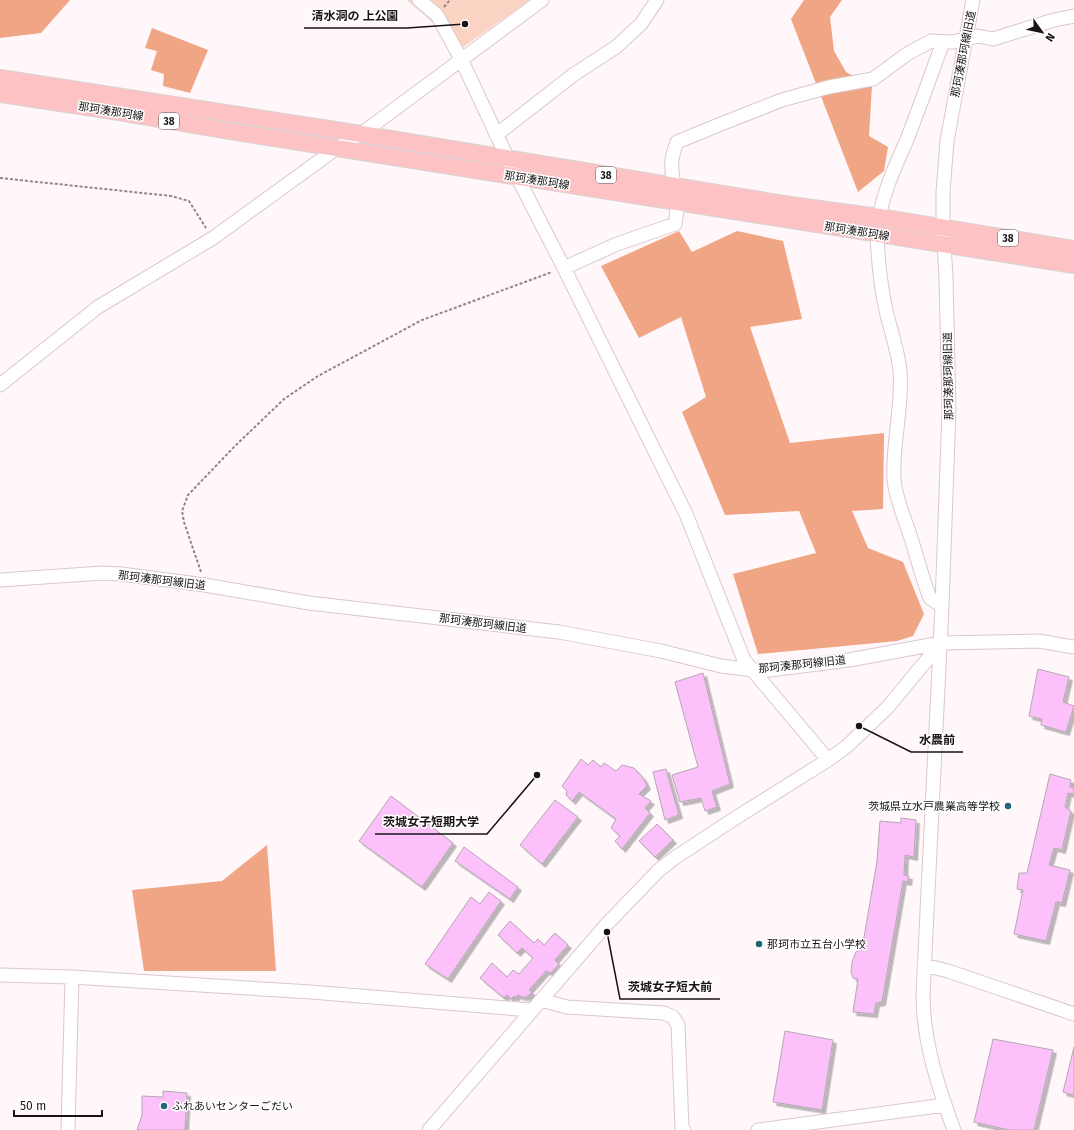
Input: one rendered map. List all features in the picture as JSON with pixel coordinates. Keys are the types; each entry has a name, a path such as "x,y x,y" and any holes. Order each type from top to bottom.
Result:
{"main road":[{"name":"那珂湊那珂線","path":"0,78 361,134 790,205 879,217 1074,249"},
{"name":"那珂湊那珂線","path":"0,94 1074,265"}],"street":[{"path":"420,0 437,15 461,59 496,135 686,514 744,660 754,670 828,760"},
{"path":"0,385 98,307 213,238 337,148 361,134 542,0"},
{"path":"496,135 573,75 616,47 641,24 657,0"},
{"name":"那珂湊那珂線旧道","path":"0,580 103,573 121,574 205,585 309,603 559,632 661,651 721,666 754,670 770,670 849,660 941,643 949,410 943,192 947,141 974,0"},
{"path":"674,186 671,168 672,156 677,142 782,100 829,87 873,80 907,54 931,41 953,42 978,36 993,39 1054,20 1074,16"},
{"path":"879,217 884,194 893,169 906,142 943,42"},
{"path":"564,268 617,244 675,224 678,203"},
{"path":"877,234 880,279 900,371 900,396 894,448 894,481 899,503 930,598 942,606"},
{"path":"429,1130 606,925 659,870 737,817 828,760 867,728 887,708 941,643 1039,641 1074,647"},
{"path":"941,643 924,965 923,1014 926,1039 933,1066 954,1130"},
{"path":"924,965 948,971 1074,1014"},
{"path":"0,975 72,977 310,992 532,1010"},
{"path":"68,1130 72,977"},
{"path":"541,1000 567,1007 664,1013 673,1017 678,1025 682,1128 684,1130"},
{"path":"758,1130 945,1105"}],"path":[{"path":"0,178 171,196 189,201 213,238"},
{"path":"205,585 182,511 188,495 235,446 284,399 318,376 422,320 564,268"}],"shaded area":[{"path":"0,0 70,0 41,33 0,38"},
{"path":"407,0 530,0 462,48"},
{"path":"804,0 842,0 830,17 834,51 846,72 872,86 869,136 888,147 884,171 858,192 791,19"},
{"path":"152,28 208,50 190,93 163,86 164,74 151,70 157,51 145,48"},
{"path":"679,231 692,252 737,231 783,241 802,319 750,327 790,443 884,433 883,509 852,511 868,548 903,562 924,614 913,636 897,641 758,654 733,574 816,553 799,511 725,515 682,412 706,397 681,317 639,338 601,266"},
{"path":"267,845 276,971 144,971 132,890 222,881"}],"building":[{"path":"1038,669 1069,677 1063,702 1074,706 1066,732 1041,725 1042,719 1029,716"},
{"path":"703,673 730,784 712,791 717,807 705,811 701,798 680,802 672,775 698,767 675,682"},
{"path":"581,759 588,765 593,760 601,767 604,763 616,771 622,765 634,768 643,778 647,786 639,794 651,801 645,808 650,813 622,849 615,841 620,836 611,828 616,819 579,792 572,801 566,795 567,791 562,786"},
{"path":"666,769 679,815 665,820 653,772"},
{"path":"1050,774 1071,780 1070,787 1074,788 1074,794 1068,793 1065,807 1071,811 1062,850 1054,848 1049,865 1070,870 1062,903 1056,902 1046,941 1014,934 1023,890 1017,889 1019,873 1027,873"},
{"path":"391,796 453,843 422,887 359,841"},
{"path":"555,800 578,817 542,864 520,845"},
{"path":"901,818 916,820 914,857 905,855 904,875 909,876 908,882 903,881 882,1002 876,1003 874,1014 853,1012 858,979 853,978 851,972 852,962 856,952 862,949 877,861 880,821 901,823"},
{"path":"657,824 673,840 655,857 639,841"},
{"path":"464,847 518,887 510,899 455,861"},
{"path":"489,892 501,901 448,979 425,964 471,897 480,904"},
{"path":"510,921 534,943 538,939 544,945 555,933 568,945 555,960 559,964 551,973 546,971 529,990 532,992 527,997 518,995 511,999 507,995 504,998 480,978 492,963 507,977 513,970 519,974 533,958 522,948 517,953 498,935"},
{"path":"785,1031 833,1040 822,1110 773,1102"},
{"path":"993,1039 1053,1050 1034,1130 1009,1130 974,1122"},
{"path":"1074,1047 1074,1095 1063,1092"},
{"name":"ふれあいセンターごだい","path":"163,1091 187,1093 185,1130 137,1130 142,1115 142,1096 163,1097"}],"place":[{"name":"清水洞の 上公園","path":"465,24"},
{"name":"水農前","path":"859,726"},
{"name":"茨城女子短期大学","path":"537,775"},
{"name":"茨城県立水戸農業高等学校","path":"1008,806"},
{"name":"茨城女子短大前","path":"607,932"},
{"name":"那珂市立五台小学校","path":"759,944"},
{"name":"ふれあいセンターごだい","path":"164,1106"}]}
